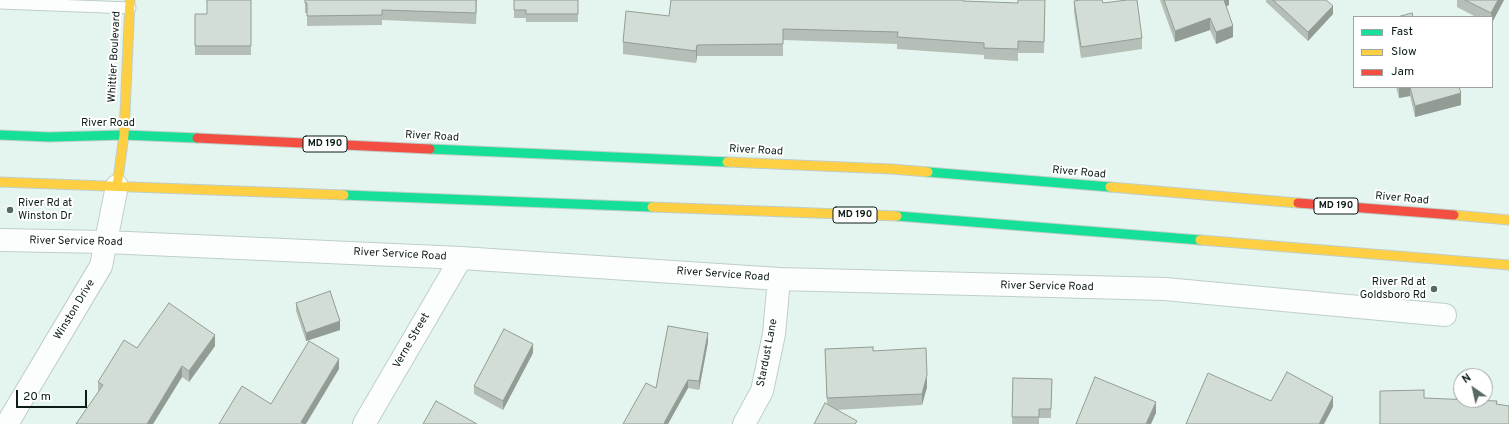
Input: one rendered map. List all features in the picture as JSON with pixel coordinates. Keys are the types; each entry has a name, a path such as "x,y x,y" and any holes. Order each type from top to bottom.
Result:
{"main road":[{"name":"Whittier Boulevard","path":"117,186 124,135 130,4"},
{"name":"River Road","path":"0,135 49,137 124,135 891,169 1509,220"},
{"name":"MD 190","path":"0,182 891,216 1509,265"},
{"path":"1385,210 1492,209"},
{"path":"1484,263 1509,272"}],"street":[{"name":"Winston Drive","path":"7,424 101,266 117,186"},
{"name":"River Service Road","path":"0,240 106,242 461,258 778,278 1165,289 1445,315"},
{"name":"Verne Street","path":"364,424 461,258"},
{"name":"Stardust Lane","path":"744,424 762,391 774,334 778,278"}],"lane":[{"path":"0,3 130,4"}],"building":[{"path":"207,0 251,0 251,46 195,46 195,14 207,14"},
{"path":"305,0 476,0 476,13 382,10 382,15 307,16 307,3 305,3"},
{"path":"514,0 578,0 578,14 526,14 526,10 514,10"},
{"path":"671,0 963,0 1018,3 1018,0 1045,0 1044,42 1018,41 1018,49 984,48 984,43 897,37 898,32 783,29 783,44 697,45 696,51 623,42 626,11 669,16"},
{"path":"1102,0 1103,3 1137,0 1142,38 1081,47 1074,1"},
{"path":"1164,0 1224,0 1233,26 1216,32 1210,18 1175,31"},
{"path":"1273,0 1326,0 1333,6 1308,32"},
{"path":"1465,0 1498,0 1491,13"},
{"path":"1412,13 1413,16 1401,16"},
{"path":"1410,88 1459,88 1461,93 1415,106"},
{"path":"330,291 340,321 306,333 296,303"},
{"path":"169,303 215,335 189,371 182,366 147,424 76,424 103,385 98,382 124,340 137,348"},
{"path":"668,326 708,333 699,381 688,380 664,423 665,424 623,424 646,383 656,388"},
{"path":"504,329 533,344 503,401 474,386"},
{"path":"309,341 339,359 301,422 305,424 219,424 242,386 271,404"},
{"path":"873,347 873,351 926,348 927,375 922,394 827,398 825,349"},
{"path":"1287,372 1333,397 1319,424 1186,424 1208,373 1271,401"},
{"path":"1095,377 1156,402 1146,424 1076,424"},
{"path":"1013,378 1052,379 1051,409 1039,409 1039,417 1012,417"},
{"path":"1424,390 1424,398 1453,399 1453,408 1493,408 1493,401 1497,401 1496,404 1509,406 1509,424 1380,424 1380,391"},
{"path":"436,401 477,424 423,424"},
{"path":"825,403 857,421 855,424 814,424"}],"traffic: fast":[{"path":"0,135 49,137 124,135 197,138"},
{"path":"430,149 727,162"},
{"path":"928,172 1110,187"},
{"path":"344,195 652,207"},
{"path":"897,216 1200,240"}],"traffic: slow":[{"path":"117,186 124,135 130,0"},
{"path":"727,162 928,172"},
{"path":"0,182 344,195"},
{"path":"1110,187 1298,203"},
{"path":"652,207 897,216"},
{"path":"1454,215 1509,220"},
{"path":"1200,240 1509,265"}],"traffic: jam":[{"path":"197,138 430,149"},
{"path":"1298,203 1454,215"}],"place":[{"name":"River Rd at Winston Dr","path":"10,210"},
{"name":"River Rd at Goldsboro Rd","path":"1434,289"}]}
